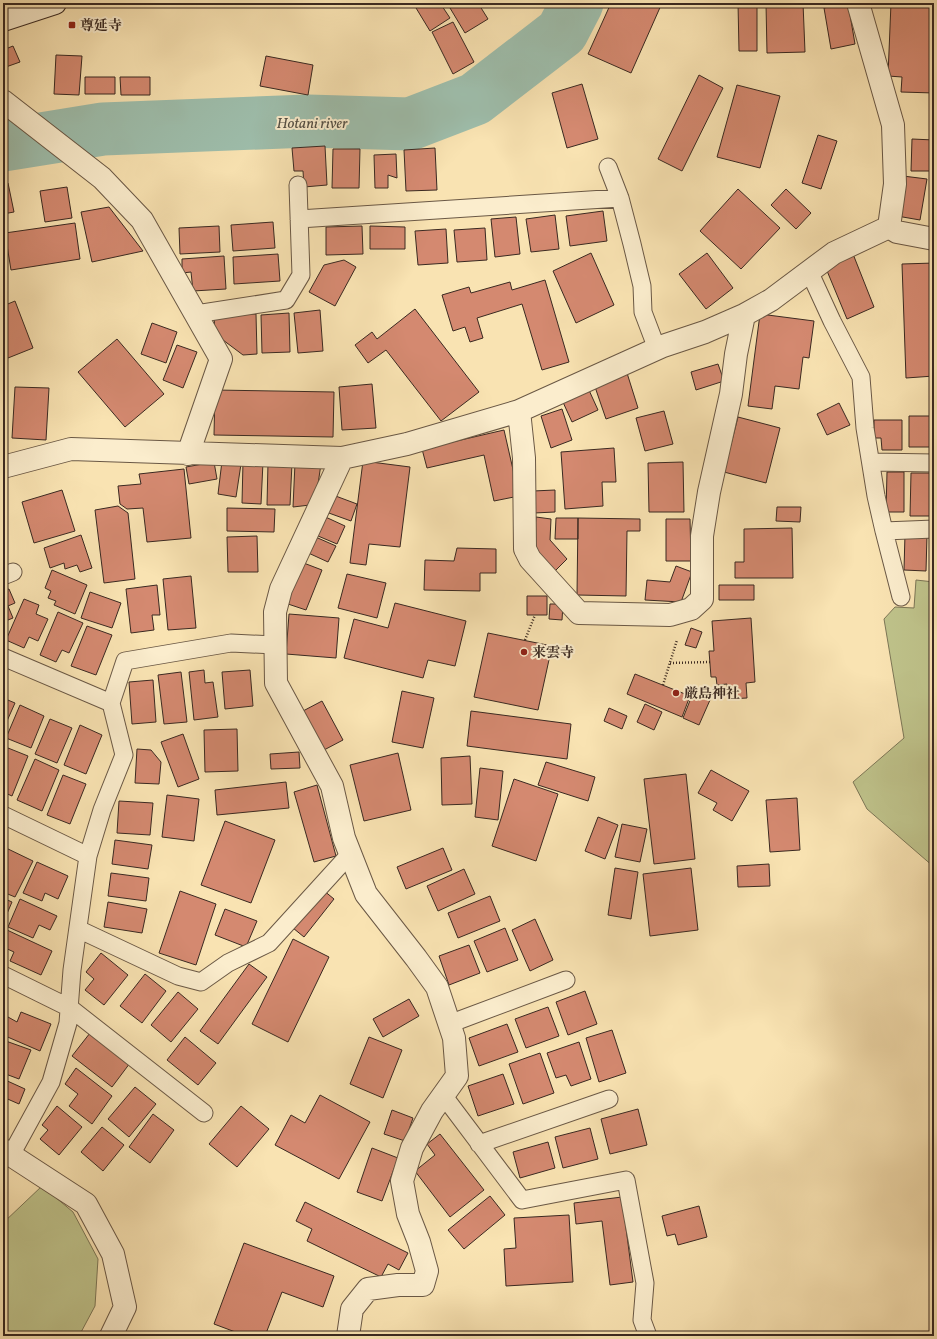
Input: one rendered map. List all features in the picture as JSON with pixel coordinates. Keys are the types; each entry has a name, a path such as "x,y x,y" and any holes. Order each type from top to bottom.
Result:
{"street":[{"path":"3,20 55,3"},
{"path":"858,3 893,125 895,184 889,227"},
{"path":"3,100 102,178 142,220 221,359 188,454"},
{"path":"889,227 897,232 934,238"},
{"path":"3,467 72,449 342,458 406,444 519,411 657,349 705,332 744,315 771,300 834,253 889,227"},
{"path":"519,411 524,458 525,549 530,558 579,612 670,615 691,609 702,599 702,536 709,492 731,394 736,354 744,315"},
{"path":"342,458 281,589 275,612 276,683 332,786 344,838 366,894 416,958 436,987 454,1038 457,1076 432,1111 412,1148 402,1181 408,1214 419,1242 427,1271 422,1285 398,1285 368,1289 352,1310 348,1336"},
{"path":"7,1152 86,1204 113,1254 125,1307 111,1336"}],"lane":[{"path":"608,167 620,198 642,286 642,312 657,349"},
{"path":"196,314 286,300 302,275 298,185"},
{"path":"299,220 620,198"},
{"path":"809,271 832,321 861,377 865,428 871,462 884,531 901,597"},
{"path":"871,462 934,462"},
{"path":"884,531 934,529"},
{"path":"7,1152 52,1082 68,1023 72,970 88,856 102,810 124,755 111,703 125,661 231,644 275,645"},
{"path":"3,657 111,703"},
{"path":"3,814 88,856"},
{"path":"78,929 178,976 201,982 228,963 269,943 350,854"},
{"path":"3,975 70,1008 204,1113"},
{"path":"449,1024 566,980"},
{"path":"443,1095 522,1200 626,1180 645,1283 642,1320 648,1336"},
{"path":"479,1144 609,1099"}],"path":[{"path":"525,640 535,615"},
{"path":"662,685 677,641"},
{"path":"670,663 710,662"}],"green space":[{"path":"916,580 934,582 934,867 867,809 853,782 904,738 884,619 895,607 914,608"},
{"path":"42,1186 73,1212 98,1259 95,1306 79,1336 3,1336 3,1223"}],"building":[{"path":"413,3 440,3 450,18 430,31"},
{"path":"459,3 478,3 488,19 465,33 450,8"},
{"path":"611,3 662,3 631,73 588,54"},
{"path":"738,3 757,3 757,51 739,51"},
{"path":"803,3 805,52 767,53 766,4"},
{"path":"848,3 855,44 831,49 824,8"},
{"path":"891,3 934,3 934,93 901,92 902,77 888,76"},
{"path":"453,22 474,62 453,74 432,32"},
{"path":"13,46 20,62 3,68 3,50"},
{"path":"56,55 82,56 79,95 54,94"},
{"path":"266,56 313,65 308,95 260,86"},
{"path":"699,75 723,88 682,171 658,159"},
{"path":"85,77 115,77 115,94 85,94"},
{"path":"120,77 150,77 150,95 121,95"},
{"path":"582,84 598,139 567,148 552,93"},
{"path":"737,85 780,96 760,168 717,157"},
{"path":"818,135 837,141 821,189 802,183"},
{"path":"912,139 934,140 934,208 931,208 933,171 911,171"},
{"path":"325,146 327,185 304,187 303,171 294,171 292,148"},
{"path":"435,148 437,190 406,191 404,150"},
{"path":"333,149 360,149 359,188 332,188"},
{"path":"396,154 397,178 388,175 388,188 375,188 374,155"},
{"path":"903,176 927,179 920,220 897,216"},
{"path":"8,183 14,212 3,214 3,185"},
{"path":"67,187 72,218 45,222 40,191"},
{"path":"738,189 780,228 741,269 700,231"},
{"path":"786,189 811,213 796,229 771,205"},
{"path":"109,207 143,251 92,262 81,212"},
{"path":"603,211 607,241 570,246 566,216"},
{"path":"555,215 559,249 531,252 526,219"},
{"path":"516,217 520,254 495,257 491,219"},
{"path":"273,222 275,248 233,251 231,225"},
{"path":"75,223 80,259 11,270 5,233"},
{"path":"219,226 220,252 180,254 179,228"},
{"path":"362,226 363,254 326,255 326,227"},
{"path":"370,226 405,227 405,249 370,249"},
{"path":"485,228 487,260 457,262 454,230"},
{"path":"446,229 448,263 418,265 415,231"},
{"path":"591,253 614,305 576,323 553,271"},
{"path":"707,253 733,288 706,309 679,274"},
{"path":"278,254 280,281 234,284 233,257"},
{"path":"853,254 874,307 847,319 825,266"},
{"path":"224,256 226,289 193,291 191,272 182,273 182,259"},
{"path":"344,260 356,267 335,306 309,292 324,265"},
{"path":"934,263 934,376 906,378 902,264"},
{"path":"545,280 569,362 542,370 522,304 477,318 483,338 470,342 465,327 453,331 442,295 469,287 471,293 510,282 512,290"},
{"path":"15,301 33,348 3,360 3,306"},
{"path":"415,309 479,392 441,421 386,350 368,363 355,345 372,332 377,339"},
{"path":"320,310 323,351 298,353 294,313"},
{"path":"289,313 290,352 262,353 261,315"},
{"path":"256,314 257,354 243,355 215,334 214,315"},
{"path":"760,314 814,321 809,358 803,357 799,389 775,386 772,409 748,406"},
{"path":"152,323 177,332 166,363 141,354"},
{"path":"117,339 164,394 125,427 78,372"},
{"path":"177,345 197,352 183,388 163,380"},
{"path":"718,364 724,381 696,390 691,372"},
{"path":"627,373 638,408 606,419 594,384"},
{"path":"3,380 6,380 5,438 3,439"},
{"path":"372,384 376,428 342,430 339,387"},
{"path":"15,387 49,388 46,440 12,438"},
{"path":"588,388 598,410 572,422 562,400"},
{"path":"215,390 334,392 333,437 214,435"},
{"path":"839,403 850,425 827,435 817,414"},
{"path":"562,409 572,440 551,448 541,416"},
{"path":"664,411 673,444 645,451 636,418"},
{"path":"909,416 934,416 934,447 909,447"},
{"path":"738,417 780,428 766,483 724,472"},
{"path":"874,420 902,420 902,450 882,450 881,438 874,438"},
{"path":"504,430 519,496 494,501 484,455 427,468 422,449"},
{"path":"614,448 616,482 602,482 603,506 565,509 561,452"},
{"path":"222,461 241,464 236,497 218,494"},
{"path":"363,461 410,467 400,547 369,544 366,565 350,563"},
{"path":"214,462 217,479 189,484 186,467"},
{"path":"243,462 263,462 261,504 242,503"},
{"path":"683,462 684,512 649,512 648,463"},
{"path":"268,463 292,463 290,505 267,505"},
{"path":"295,463 321,464 318,484 310,505 293,507"},
{"path":"184,469 191,538 147,542 143,508 127,509 120,504 118,486 141,484 139,474"},
{"path":"887,472 904,472 904,512 886,512"},
{"path":"911,473 931,473 930,516 910,516"},
{"path":"62,490 75,531 34,543 22,502"},
{"path":"555,490 555,512 534,513 533,491"},
{"path":"333,495 357,504 351,521 326,512"},
{"path":"118,506 128,513 135,579 104,583 95,510"},
{"path":"777,507 801,507 800,522 776,521"},
{"path":"227,508 275,509 274,532 227,531"},
{"path":"319,514 345,526 337,544 311,533"},
{"path":"536,517 551,519 550,540 567,559 555,571 533,549"},
{"path":"556,518 578,518 578,539 555,539"},
{"path":"578,518 640,519 640,531 627,531 626,596 577,595"},
{"path":"666,519 690,519 691,561 666,561"},
{"path":"792,528 793,578 735,578 735,562 744,562 744,529"},
{"path":"905,534 927,535 926,571 904,570"},
{"path":"81,535 92,568 80,572 77,565 65,569 64,563 50,568 44,548"},
{"path":"311,535 336,546 328,562 304,551"},
{"path":"931,535 934,535 934,572 930,571"},
{"path":"257,536 258,572 228,572 227,537"},
{"path":"457,548 496,549 496,573 480,573 480,591 424,590 425,560 454,561"},
{"path":"301,562 322,570 306,610 285,603"},
{"path":"676,566 692,572 681,602 645,600 647,580 670,582"},
{"path":"52,570 87,585 75,614 54,605 56,601 48,598 51,591 45,588"},
{"path":"347,574 386,583 377,618 338,608"},
{"path":"191,576 196,628 168,630 163,579"},
{"path":"157,585 160,615 152,615 154,630 131,633 126,589"},
{"path":"719,585 754,585 754,600 719,600"},
{"path":"9,589 15,603 8,606 13,618 3,622 3,591"},
{"path":"90,592 121,603 112,628 81,618"},
{"path":"527,596 547,596 547,615 527,615"},
{"path":"24,599 39,605 36,614 48,619 38,641 29,637 24,648 6,640"},
{"path":"395,603 466,621 455,666 428,660 423,678 344,658 354,619 388,628"},
{"path":"550,604 563,604 562,620 549,619"},
{"path":"58,612 83,623 69,653 62,650 56,662 40,655"},
{"path":"289,614 339,618 336,658 286,654"},
{"path":"751,618 755,682 746,683 747,698 728,699 727,684 717,685 716,677 711,677 709,651 714,651 712,621"},
{"path":"87,626 112,635 96,675 71,666"},
{"path":"691,628 702,632 696,648 685,645"},
{"path":"488,633 552,646 538,710 474,697"},
{"path":"204,670 205,683 213,682 218,717 194,720 189,672"},
{"path":"250,670 253,706 225,709 222,672"},
{"path":"181,672 187,722 164,724 158,675"},
{"path":"635,674 690,696 682,717 627,694"},
{"path":"153,680 156,722 132,724 129,682"},
{"path":"402,691 434,698 423,748 392,742"},
{"path":"693,693 710,700 699,725 683,718"},
{"path":"3,698 15,703 3,730"},
{"path":"322,701 343,740 324,750 303,711"},
{"path":"645,704 662,712 654,730 637,722"},
{"path":"20,705 44,716 31,748 6,738"},
{"path":"609,708 627,716 622,729 604,721"},
{"path":"471,711 571,724 567,759 467,746"},
{"path":"50,719 72,728 57,763 35,754"},
{"path":"80,725 102,735 86,774 64,765"},
{"path":"237,729 238,771 205,772 204,730"},
{"path":"183,734 199,779 178,787 161,742"},
{"path":"3,746 28,756 12,796 3,792"},
{"path":"137,749 151,750 161,762 159,784 135,783"},
{"path":"299,752 300,768 271,769 270,754"},
{"path":"398,753 411,810 364,821 350,765"},
{"path":"470,756 472,804 442,805 441,758"},
{"path":"35,759 59,770 42,811 17,800"},
{"path":"546,762 595,777 588,801 538,785"},
{"path":"480,768 503,771 498,820 475,817"},
{"path":"711,770 749,791 732,821 713,810 717,803 698,793"},
{"path":"686,774 695,859 654,864 644,779"},
{"path":"63,775 86,784 70,824 47,815"},
{"path":"514,779 558,794 536,861 492,846"},
{"path":"286,782 289,808 217,815 215,790"},
{"path":"317,785 336,856 314,862 294,792"},
{"path":"167,795 199,799 194,841 162,837"},
{"path":"797,798 800,850 770,852 766,800"},
{"path":"119,801 153,803 150,835 117,833"},
{"path":"598,817 618,825 605,859 585,851"},
{"path":"225,821 275,840 251,903 201,885"},
{"path":"622,824 647,829 640,862 615,857"},
{"path":"115,840 152,845 148,869 112,864"},
{"path":"6,848 33,861 15,897 3,892 3,855"},
{"path":"443,848 452,870 406,889 397,867"},
{"path":"37,862 68,876 58,899 45,893 42,901 23,893"},
{"path":"769,864 770,886 738,887 737,866"},
{"path":"615,868 638,872 631,919 608,915"},
{"path":"691,868 698,930 650,936 643,874"},
{"path":"464,869 475,894 438,911 427,886"},
{"path":"111,873 149,878 146,901 108,896"},
{"path":"323,890 334,899 304,937 293,928"},
{"path":"180,891 216,904 196,965 159,953"},
{"path":"490,896 500,921 458,938 448,913"},
{"path":"3,898 12,902 3,923"},
{"path":"20,899 57,916 50,930 39,925 33,938 8,927"},
{"path":"108,902 147,909 142,933 104,927"},
{"path":"225,909 257,921 246,947 215,935"},
{"path":"535,919 553,960 530,971 512,930"},
{"path":"505,928 518,960 487,972 474,941"},
{"path":"7,930 52,951 41,975 10,961 14,952 3,947 3,940"},
{"path":"293,939 329,957 288,1042 252,1024"},
{"path":"469,945 480,973 449,985 439,956"},
{"path":"101,953 128,975 104,1005 85,990 94,979 86,972"},
{"path":"249,964 267,977 218,1044 200,1031"},
{"path":"145,974 166,991 142,1023 120,1006"},
{"path":"585,991 597,1024 568,1035 556,1002"},
{"path":"178,992 198,1009 171,1042 151,1025"},
{"path":"409,999 419,1016 383,1037 373,1019"},
{"path":"548,1007 559,1036 526,1048 515,1019"},
{"path":"21,1012 51,1024 40,1051 3,1035 3,1029 8,1017 17,1022"},
{"path":"507,1024 518,1052 479,1066 469,1038"},
{"path":"612,1030 626,1073 599,1082 586,1038"},
{"path":"90,1033 130,1063 112,1087 72,1056"},
{"path":"185,1037 216,1063 198,1085 167,1060"},
{"path":"369,1037 402,1050 383,1098 350,1084"},
{"path":"3,1040 31,1050 19,1079 3,1073"},
{"path":"579,1042 591,1079 571,1086 566,1075 556,1078 547,1053"},
{"path":"540,1053 554,1093 523,1104 509,1064"},
{"path":"76,1068 112,1096 92,1124 69,1106 78,1094 65,1084"},
{"path":"503,1074 514,1104 478,1116 468,1086"},
{"path":"3,1079 25,1089 19,1104 3,1097"},
{"path":"135,1087 156,1104 129,1137 108,1119"},
{"path":"320,1095 370,1122 339,1179 275,1145 291,1115 305,1123"},
{"path":"57,1106 82,1127 59,1155 40,1139 48,1130 42,1125"},
{"path":"241,1106 269,1129 237,1167 209,1144"},
{"path":"638,1109 647,1145 610,1154 601,1119"},
{"path":"392,1110 413,1118 405,1141 384,1134"},
{"path":"153,1114 174,1130 150,1163 129,1147"},
{"path":"102,1127 124,1145 103,1171 81,1152"},
{"path":"590,1128 598,1159 563,1168 555,1137"},
{"path":"440,1134 484,1190 450,1217 415,1171 435,1155 427,1144"},
{"path":"548,1142 555,1168 520,1178 513,1152"},
{"path":"372,1148 398,1158 382,1201 357,1192"},
{"path":"490,1196 505,1215 464,1249 448,1230"},
{"path":"622,1197 633,1282 610,1285 602,1221 576,1224 574,1203"},
{"path":"305,1202 408,1253 399,1270 388,1264 381,1277 307,1241 312,1229 296,1221"},
{"path":"699,1206 707,1237 678,1245 675,1234 667,1236 662,1216"},
{"path":"569,1215 573,1282 506,1286 504,1249 516,1248 514,1218"},
{"path":"244,1243 334,1276 323,1307 282,1292 265,1336 246,1336 214,1324"}],"waterway":[{"name":"Hotani river","path":"3,145 103,129 308,121 410,124 475,99 562,32 577,3"}],"place":[{"name":"尊延寺","path":"72,25"},
{"name":"来雲寺","path":"524,652"},
{"name":"厳島神社","path":"676,693"}]}
